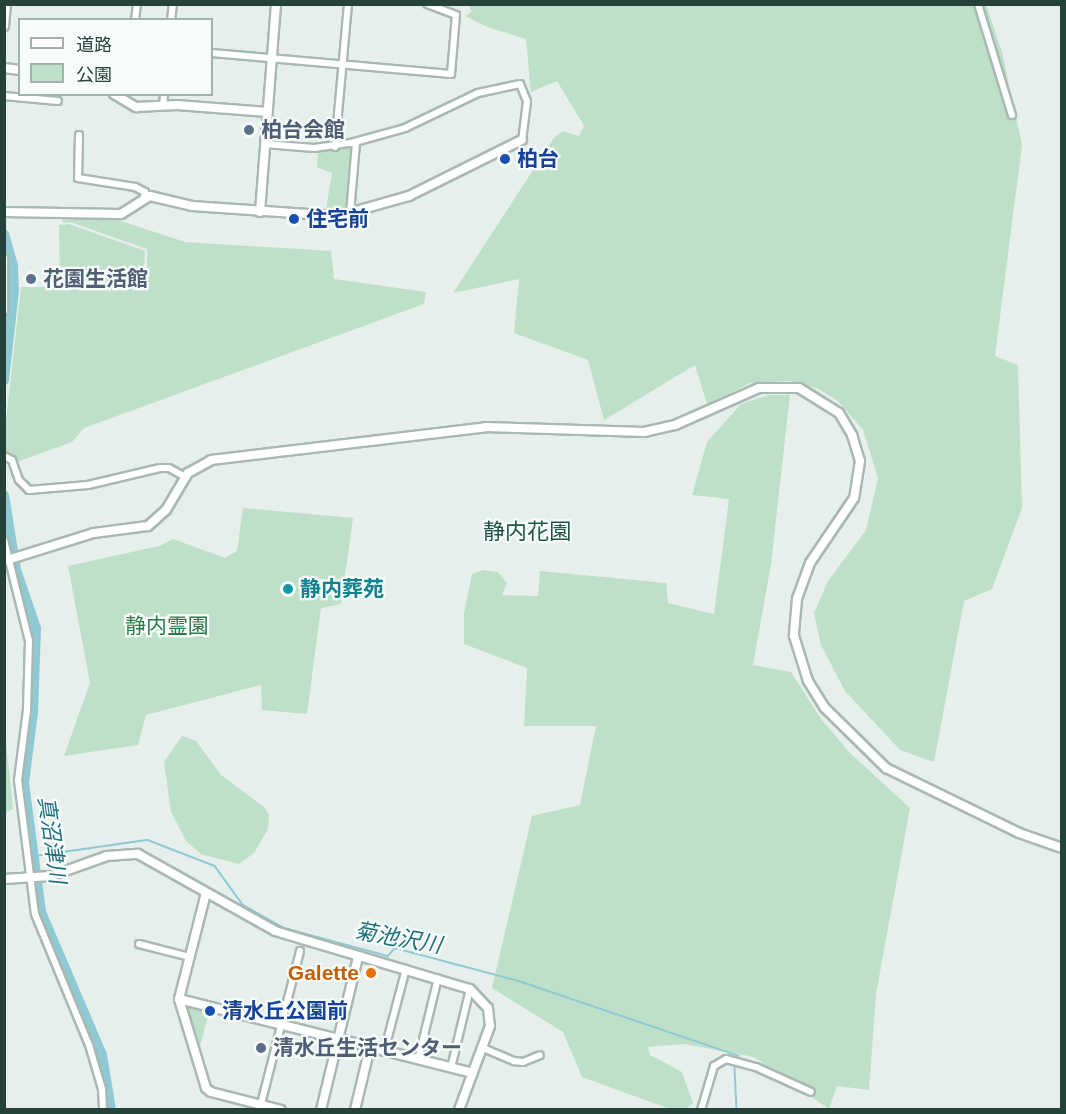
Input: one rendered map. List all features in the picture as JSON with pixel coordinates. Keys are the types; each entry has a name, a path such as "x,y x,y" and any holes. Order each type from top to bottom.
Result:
{"street":[{"path":"4,26 6,4"},
{"path":"260,212 276,4"},
{"path":"335,147 348,4"},
{"path":"213,53 451,74 456,15 427,4"},
{"path":"978,4 1012,115"},
{"path":"144,197 260,212 325,216 350,214 409,196 522,140 527,101 520,84 478,93 405,128 335,147 265,144"},
{"path":"4,96 58,101"},
{"path":"117,96 136,107 163,106 268,112"},
{"path":"163,106 164,96"},
{"path":"6,210 120,214 132,210 144,197 145,192 135,187 78,178 79,135"},
{"path":"350,214 356,142"},
{"path":"4,258 4,311"},
{"path":"11,561 78,537 148,526 166,510 185,477 199,464 212,460 437,431 486,427 644,432 675,425 759,388 786,386 809,392 843,418 860,461 854,498 810,563 797,598 794,636 808,681 830,714 886,768 1019,833 1062,848"},
{"path":"5,456 12,460 22,486 29,490 88,485 160,468 170,468 185,477"},
{"path":"4,540 11,561 18,601 26,617 29,641 27,710 18,780 40,931 99,1075 103,1110"},
{"path":"4,879 34,878 65,873 107,856 129,853 148,858 275,931 471,989 480,996 489,1012 490,1026 459,1110"},
{"path":"206,893 179,999 208,1090 281,1110"},
{"path":"139,944 190,957"},
{"path":"261,1104 300,951"},
{"path":"321,1110 358,957"},
{"path":"384,1052 406,969"},
{"path":"418,1060 438,978"},
{"path":"451,1068 471,989"},
{"path":"179,999 473,1073"},
{"path":"355,1110 370,1047"},
{"path":"483,1048 514,1061 540,1055"},
{"path":"701,1110 714,1065 726,1059 756,1066 811,1092"}],"green space":[{"path":"468,5 986,5 1002,52 1022,145 995,356 1018,365 1022,508 992,589 964,601 934,762 900,750 845,691 821,645 814,613 828,581 866,530 878,478 863,430 838,401 817,388 788,381 751,383 707,404 695,365 604,420 588,360 514,333 519,279 453,293 554,138 563,131 579,136 584,126 557,81 531,92 526,39 487,27 465,16 472,12"},
{"path":"351,147 347,208 326,209 332,173 317,167 318,151"},
{"path":"62,219 118,220 185,242 331,251 334,279 426,292 424,304 84,428 72,442 17,462 5,454 5,429 21,287 60,287 59,225 69,224 145,251 144,270 138,285 116,287 139,287 147,270 147,249 70,222 63,223"},
{"path":"769,395 790,395 771,564 753,665 791,672 821,719 849,752 910,808 876,994 869,1090 837,1086 829,1109 754,1057 684,1044 648,1047 650,1055 682,1072 693,1103 686,1109 670,1109 582,1077 563,1032 492,988 532,816 580,805 596,726 524,726 527,668 464,644 464,613 472,574 483,570 498,572 507,583 502,595 538,596 540,571 666,583 668,603 714,614 729,499 692,495 707,442 741,404"},
{"name":"静内霊園","path":"243,508 353,518 341,604 321,608 307,714 262,710 261,685 146,715 138,745 64,756 90,683 68,566 159,546 173,539 225,558 237,551"},
{"path":"4,723 13,809 5,813 4,813"},
{"path":"182,736 196,741 221,775 264,807 269,815 268,829 254,853 239,864 201,854 186,841 171,812 164,762"},
{"path":"189,1007 209,1012 200,1046 187,1009"}],"waterway":[{"name":"真沼津川","path":"4,234 13,265 14,291 4,380"},
{"name":"真沼津川","path":"4,495 16,570 36,628 33,712 24,783 41,912 102,1055 111,1110"},
{"name":"菊池沢川","path":"35,856 148,840 215,866 243,905 284,928 388,956 395,948 519,981 739,1056"},
{"name":"菊池沢川","path":"735,1068 737,1110"}],"place":[{"name":"柏台会館","path":"249,130"},
{"name":"柏台","path":"505,159"},
{"name":"住宅前","path":"294,219"},
{"name":"花園生活館","path":"31,279"},
{"name":"静内葬苑","path":"288,589"},
{"name":"Galette","path":"371,973"},
{"name":"清水丘公園前","path":"210,1011"},
{"name":"清水丘生活センター","path":"261,1048"}],"district":[{"name":"静内花園","path":"527,532"}]}
